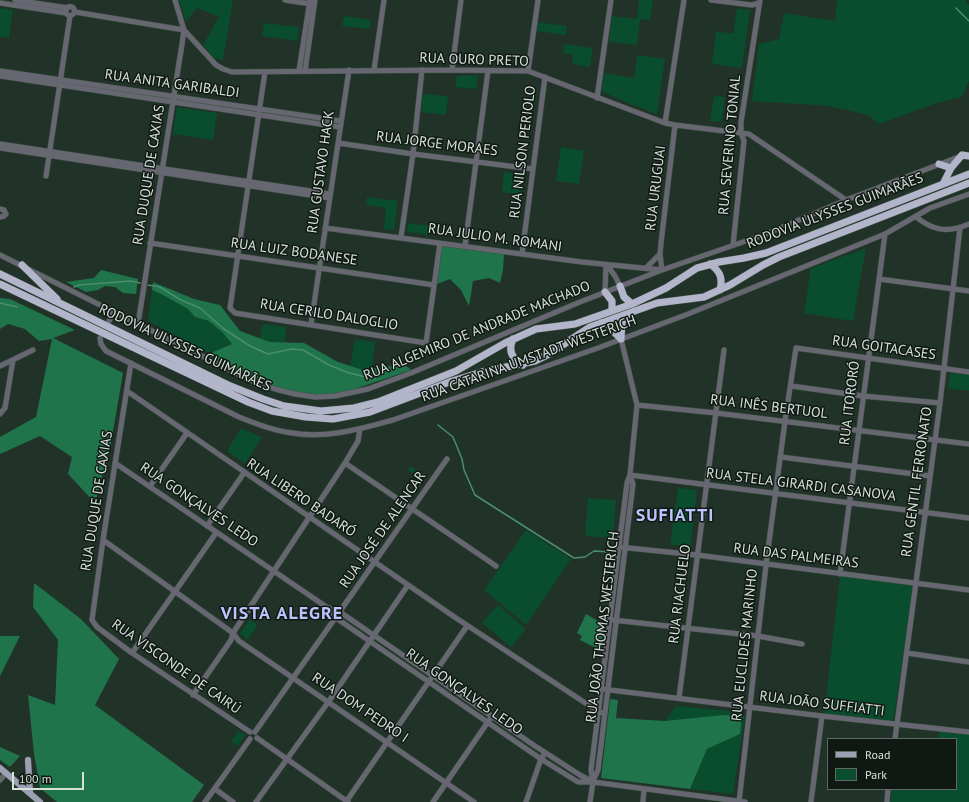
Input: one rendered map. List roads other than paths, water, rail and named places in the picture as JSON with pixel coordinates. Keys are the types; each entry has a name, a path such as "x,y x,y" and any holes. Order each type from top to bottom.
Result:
{"highway":[{"path":"943,184 951,168 965,156"},
{"path":"939,164 951,168"},
{"name":"RODOVIA ULYSSES GUIMARÃES","path":"0,274 251,395 284,406 321,411 342,410 378,402 456,371 513,339 536,329 575,324 632,304 666,288 697,268 766,253 969,174"},
{"name":"RODOVIA ULYSSES GUIMARÃES","path":"0,284 4,289 248,402 272,411 294,416 333,419 370,412 463,377 535,361 549,354 590,327 657,303 699,298 720,290 779,257 969,183"},
{"path":"710,264 717,268 721,275 722,282 720,290"},
{"path":"22,266 61,304"},
{"path":"620,286 624,298 632,304"},
{"path":"605,292 612,301 612,311"},
{"path":"621,339 622,322 628,314"},
{"path":"600,323 608,326 621,339"},
{"path":"513,339 510,351 517,362 523,364"}],"main road":[{"path":"28,760 30,793"},
{"path":"0,768 40,802"}],"street":[{"path":"15,0 43,7"},
{"path":"46,176 69,11 72,0"},
{"path":"4,2 69,11 74,9 75,12 184,30 174,0"},
{"path":"285,0 312,2 305,71"},
{"path":"374,70 384,0"},
{"path":"452,70 461,0"},
{"path":"528,71 538,0"},
{"path":"597,98 610,0"},
{"path":"665,123 684,0"},
{"path":"711,0 752,5 759,2"},
{"name":"RUA SEVERINO TONIAL","path":"733,244 744,141 741,133 741,122 759,2"},
{"path":"170,27 175,26 180,17"},
{"name":"RUA OURO PRETO","path":"184,30 216,65 232,72 349,70 528,71 665,123 749,134 846,200"},
{"name":"RUA DUQUE DE CAXIAS","path":"138,324 184,30"},
{"path":"299,71 308,32"},
{"path":"182,44 190,41 194,42"},
{"name":"RUA GUSTAVO HACK","path":"311,324 349,70"},
{"path":"401,237 413,154 422,70"},
{"name":"RUA ANITA GARIBALDI","path":"0,71 4,75 89,86 205,104 227,110 340,127"},
{"path":"465,246 488,71"},
{"path":"238,255 265,72"},
{"name":"RUA NILSON PERIOLO","path":"522,254 545,77"},
{"name":"RUA ANITA GARIBALDI","path":"205,104 227,104 341,121"},
{"path":"227,104 227,110"},
{"path":"290,119 291,113"},
{"path":"314,123 315,117"},
{"name":"RUA URUGUAI","path":"662,270 660,254 675,125"},
{"name":"RUA JORGE MORAES","path":"338,143 533,169"},
{"path":"0,144 49,154"},
{"path":"0,148 108,162 330,196"},
{"name":"RUA ALGEMIRO DE ANDRADE MACHADO","path":"0,255 250,380 275,389 296,394 315,397 335,396 368,389 411,373 489,339 620,286 733,244 766,234 846,200 939,164 965,156 969,153"},
{"name":"RUA CATARINA UMSTADT WESTERICH","path":"100,338 103,348 239,417 271,428 292,433 309,435 331,434 360,429 393,420 688,314 885,234 930,208 969,194"},
{"path":"0,209 4,210 6,214 0,217"},
{"path":"916,216 922,222 941,230 953,230 969,224"},
{"name":"RUA JULIO M. ROMANI","path":"325,228 606,265 662,270"},
{"name":"RUA GENTIL FERRONATO","path":"895,738 945,369 960,228"},
{"name":"RUA ITORORÓ","path":"840,574 885,234"},
{"name":"RUA LUIZ BODANESE","path":"150,243 434,285"},
{"path":"434,285 440,243"},
{"path":"646,268 660,254"},
{"name":"RUA CERILO DALOGLIO","path":"238,255 230,308 235,313 426,343 434,285"},
{"path":"606,265 615,276 620,286"},
{"path":"605,292 606,265"},
{"path":"879,279 969,291"},
{"path":"109,321 114,312"},
{"name":"RUA JOÃO THOMAS WESTERICH","path":"605,689 605,659 609,619 627,483 630,476 637,405 621,339"},
{"name":"RUA GOITACASES","path":"796,348 969,372"},
{"name":"RUA EUCLIDES MARINHO","path":"741,802 766,565 796,348"},
{"path":"0,366 33,350"},
{"name":"RUA RIACHUELO","path":"679,698 724,350"},
{"path":"0,414 5,408 13,360"},
{"name":"RUA DUQUE DE CAXIAS","path":"92,620 102,540 131,363"},
{"path":"790,386 863,396 940,404"},
{"name":"RUA LIBERO BADARÓ","path":"127,391 374,563 467,626 602,713"},
{"name":"RUA INÊS BERTUOL","path":"637,405 785,421 969,444"},
{"path":"193,695 231,640 233,633 345,463 358,441 360,429"},
{"path":"150,486 187,434"},
{"path":"781,457 930,476"},
{"name":"RUA JOSÉ DE ALENCAR","path":"254,734 446,459"},
{"name":"RUA GONÇALVES LEDO","path":"115,463 328,608 336,618 487,723 578,782 593,782 741,802"},
{"path":"345,463 496,566"},
{"path":"207,526 244,473"},
{"name":"RUA JOÃO THOMAS WESTERICH","path":"590,802 593,782 598,770 605,689 611,660 626,548 633,484 630,476"},
{"name":"RUA STELA GIRARDI CASANOVA","path":"630,476 969,518"},
{"path":"623,514 629,515"},
{"path":"132,653 216,533"},
{"name":"RUA DOM PEDRO I","path":"102,540 233,633 239,640 474,802"},
{"name":"RUA DAS PALMEIRAS","path":"619,547 969,590"},
{"path":"256,802 408,585"},
{"path":"614,585 621,586"},
{"name":"RUA GONÇALVES LEDO","path":"328,608 340,612 374,634 545,753 593,782"},
{"path":"609,619 758,636 802,644"},
{"name":"RUA VISCONDE DE CAIRÚ","path":"92,620 97,627 132,653 193,695 254,734 286,759 347,802"},
{"path":"347,802 432,675 467,626"},
{"path":"907,653 969,662"},
{"path":"398,661 403,654"},
{"path":"605,659 611,660"},
{"name":"RUA JOÃO SUFFIATTI","path":"605,689 822,716 969,732"},
{"path":"457,702 461,695"},
{"name":"RUA JOÃO THOMAS WESTERICH","path":"593,782 591,770 594,746 602,713"},
{"path":"433,802 492,716"},
{"path":"811,802 822,716"},
{"path":"205,802 250,739 254,740 254,734"},
{"path":"516,742 520,736"},
{"path":"594,746 600,747"},
{"path":"526,802 541,759 545,753"},
{"path":"0,780 6,773"},
{"path":"215,789 233,802"},
{"path":"642,802 644,789"},
{"path":"886,802 888,790"}],"waterway":[{"path":"956,8 969,21"},
{"path":"74,287 79,285 131,281 140,283"},
{"path":"148,285 160,287 179,299 200,308 224,329 250,346 268,354 292,349 303,350 329,365 349,373 375,379"},
{"path":"0,303 17,307"},
{"path":"438,425 453,437 462,459 464,470 475,495 574,558 585,557 594,551 610,552"}],"district":[{"name":"SUFIATTI","path":"675,516"},
{"name":"VISTA ALEGRE","path":"282,614"}]}
